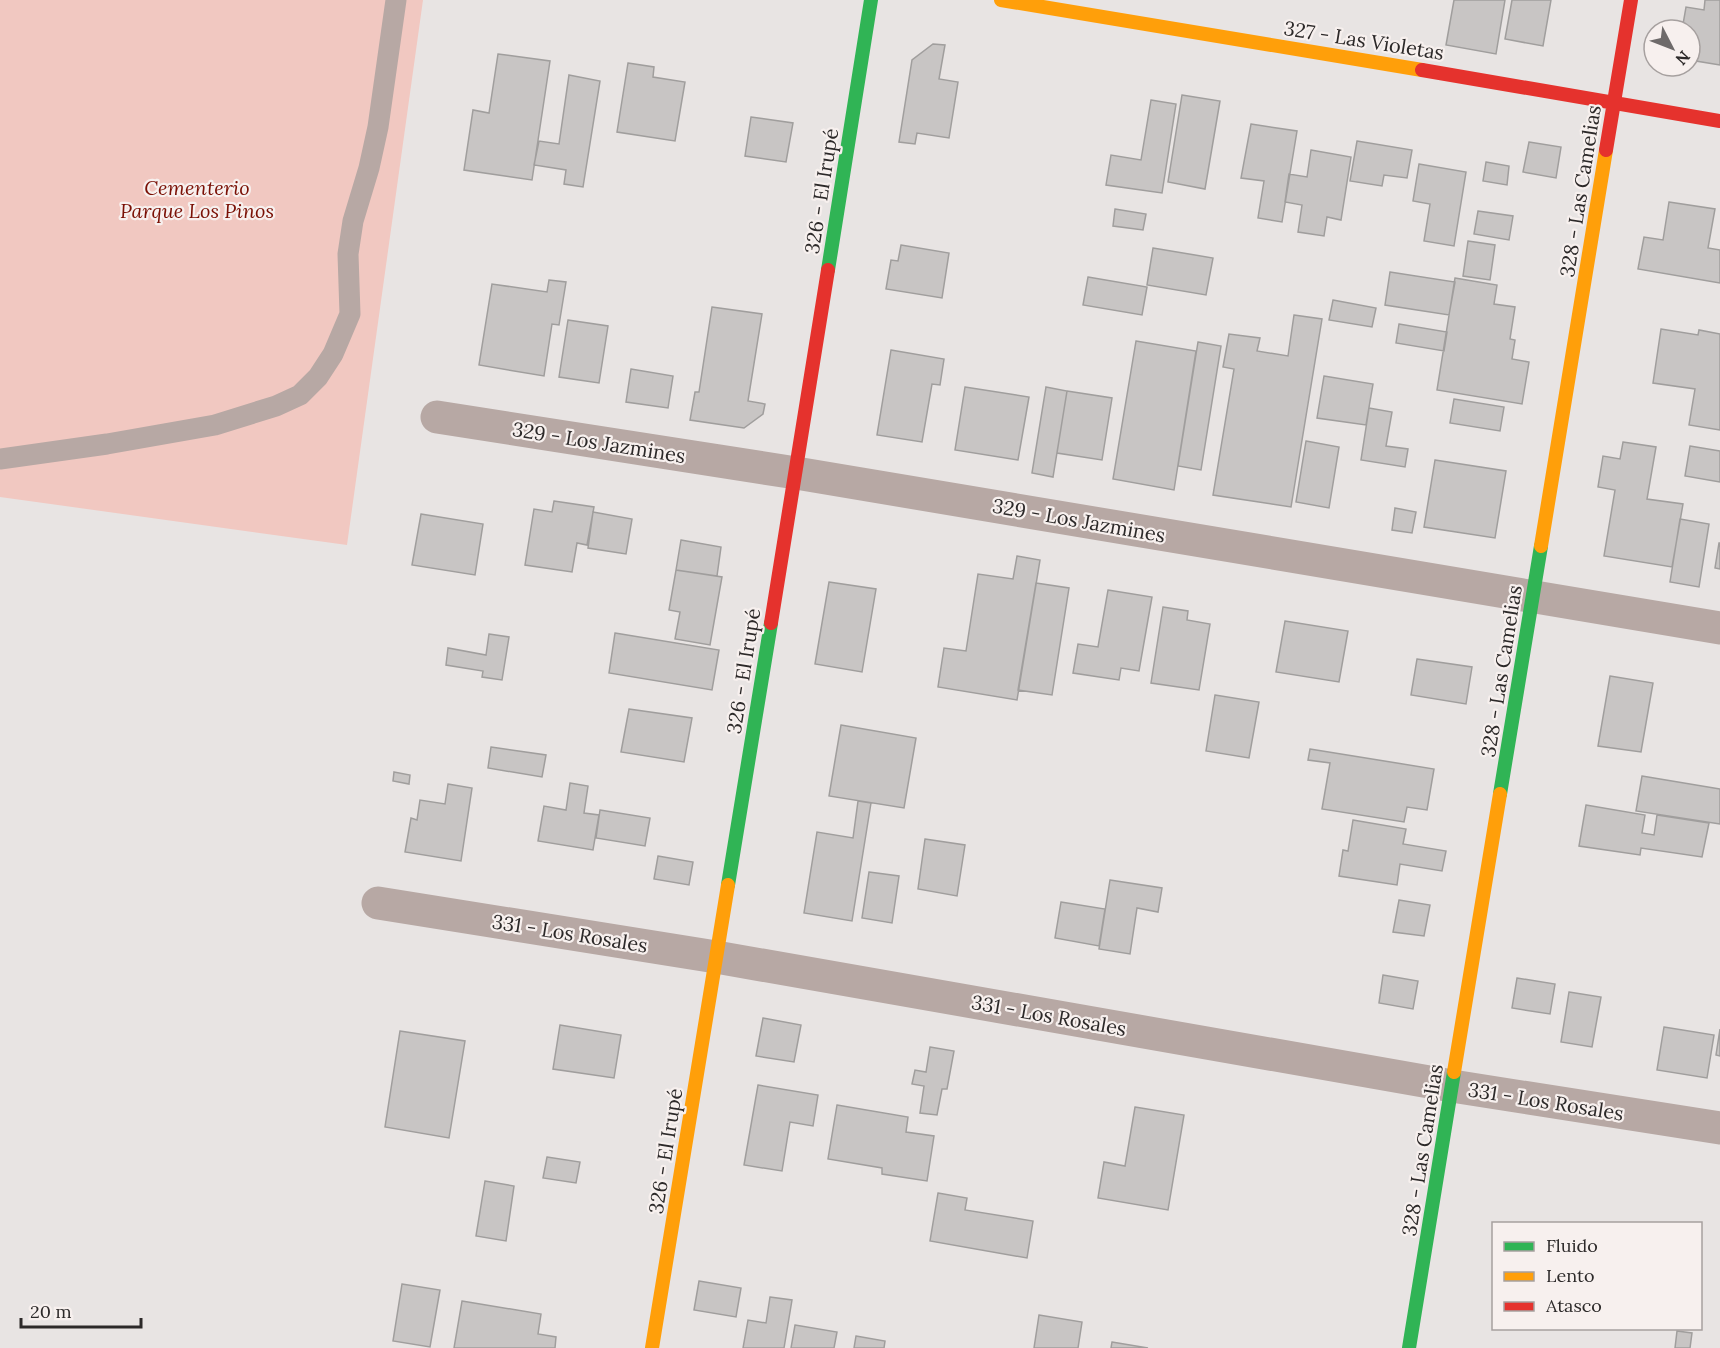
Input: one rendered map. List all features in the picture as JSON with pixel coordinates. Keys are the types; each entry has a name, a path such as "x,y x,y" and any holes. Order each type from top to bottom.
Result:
{"street":[{"name":"326 - El Irupé","path":"652,1348 871,0"},
{"name":"327 - Las Violetas","path":"1001,0 1720,121"},
{"name":"328 - Las Camelias","path":"1409,1348 1631,0"},
{"name":"329 - Los Jazmines","path":"437,417 796,472 1720,628"},
{"name":"331 - Los Rosales","path":"378,903 716,957 1452,1086 1720,1128"}],"lane":[{"path":"0,459 107,444 214,425 276,406 300,395 318,377 333,354 350,314 348,254 353,221 369,168 378,127 396,0"}],"green space":[{"name":"Cementerio Parque Los Pinos","path":"0,0 423,0 347,545 0,497"}],"building":[{"path":"1454,0 1505,0 1496,54 1446,45"},
{"path":"1512,0 1551,0 1543,46 1505,39"},
{"path":"1705,0 1720,0 1720,65 1702,62 1702,18 1684,18 1686,7 1704,10"},
{"path":"933,44 945,45 939,79 958,82 949,138 917,133 915,144 899,142 912,60"},
{"path":"498,54 550,61 532,180 464,170 473,110 489,113"},
{"path":"628,63 654,67 653,77 685,82 675,141 617,132"},
{"path":"569,75 600,81 583,187 564,184 566,170 534,165 539,141 559,144"},
{"path":"1182,95 1220,101 1205,189 1168,182"},
{"path":"1151,100 1176,104 1162,193 1106,185 1111,155 1141,160"},
{"path":"751,117 793,123 786,162 745,156"},
{"path":"1251,124 1297,131 1282,222 1258,218 1264,181 1241,178"},
{"path":"1357,141 1412,150 1407,178 1384,175 1382,186 1350,181"},
{"path":"1529,142 1561,147 1556,178 1523,172"},
{"path":"1311,150 1351,157 1341,220 1327,217 1324,236 1298,232 1302,205 1285,202 1289,174 1307,177"},
{"path":"1486,162 1509,166 1507,185 1483,181"},
{"path":"1419,164 1466,172 1454,246 1424,241 1430,204 1413,201"},
{"path":"1669,202 1715,209 1708,248 1720,250 1720,283 1638,269 1644,237 1663,240"},
{"path":"1115,209 1146,214 1143,230 1113,226"},
{"path":"1478,211 1513,216 1509,240 1474,234"},
{"path":"1468,241 1495,245 1490,280 1463,276"},
{"path":"901,245 949,253 942,298 886,289 891,260 898,261"},
{"path":"1153,248 1213,258 1206,295 1147,285"},
{"path":"1390,272 1455,282 1449,315 1385,305"},
{"path":"1088,277 1147,287 1142,315 1083,305"},
{"path":"1455,278 1497,285 1494,304 1515,307 1510,339 1515,340 1512,359 1529,362 1522,404 1437,390"},
{"path":"549,280 566,282 559,325 552,324 544,376 479,365 492,284 547,292"},
{"path":"1333,300 1376,308 1372,327 1329,320"},
{"path":"712,307 762,314 748,401 765,404 763,414 744,428 690,420 695,392 699,392"},
{"path":"1294,315 1322,319 1291,507 1213,495 1234,369 1223,367 1229,334 1260,338 1257,351 1288,356"},
{"path":"568,320 608,326 599,383 559,377"},
{"path":"1399,324 1447,332 1444,351 1396,343"},
{"path":"1661,329 1698,335 1699,330 1720,334 1720,430 1689,425 1695,389 1653,383"},
{"path":"1136,341 1196,351 1174,490 1113,479"},
{"path":"1198,342 1221,346 1201,470 1178,466"},
{"path":"891,350 944,359 940,385 932,384 922,442 877,435"},
{"path":"631,369 673,376 668,408 626,402"},
{"path":"1324,376 1373,384 1366,425 1317,418"},
{"path":"965,387 1029,397 1018,460 955,450"},
{"path":"1046,387 1067,391 1053,477 1032,473"},
{"path":"1067,391 1112,398 1102,460 1057,453"},
{"path":"1454,399 1504,407 1500,431 1450,423"},
{"path":"1369,408 1392,412 1386,446 1408,449 1405,467 1361,460"},
{"path":"1306,441 1339,447 1329,508 1296,502"},
{"path":"1623,442 1656,447 1647,499 1683,504 1672,567 1604,556 1615,490 1598,487 1603,456 1620,459"},
{"path":"1690,446 1720,451 1720,482 1685,476"},
{"path":"1435,460 1506,471 1495,538 1424,527"},
{"path":"554,501 594,507 587,545 577,543 572,572 525,565 534,509 552,512"},
{"path":"1395,508 1416,512 1412,533 1392,530"},
{"path":"593,512 632,519 626,554 588,548"},
{"path":"421,514 483,524 475,575 412,565"},
{"path":"1680,519 1709,524 1699,587 1670,582"},
{"path":"681,540 721,547 717,576 676,570"},
{"path":"1720,543 1720,569 1715,568"},
{"path":"1017,556 1040,560 1017,700 938,687 944,648 966,651 978,574 1013,579"},
{"path":"676,570 722,577 710,645 675,639 680,612 669,610"},
{"path":"829,582 876,589 862,672 815,664"},
{"path":"1036,583 1069,588 1052,695 1018,690"},
{"path":"1108,590 1152,597 1139,671 1121,668 1119,680 1073,673 1078,644 1098,647"},
{"path":"1163,607 1188,611 1187,620 1210,624 1199,690 1151,683"},
{"path":"1285,621 1348,631 1339,682 1276,672"},
{"path":"615,633 719,650 712,690 609,673"},
{"path":"489,634 509,637 502,680 482,677 483,671 446,665 448,648 486,655"},
{"path":"1417,659 1472,667 1466,704 1411,695"},
{"path":"1610,676 1653,683 1641,752 1598,746"},
{"path":"1215,695 1259,702 1249,758 1206,751"},
{"path":"629,709 692,718 684,762 621,752"},
{"path":"841,725 916,738 904,808 829,796"},
{"path":"491,747 546,755 542,777 488,768"},
{"path":"1310,749 1434,769 1427,810 1407,807 1404,822 1322,809 1330,763 1308,760"},
{"path":"394,772 410,775 409,784 393,781"},
{"path":"1642,776 1720,789 1720,824 1636,811"},
{"path":"570,783 588,786 584,813 599,815 593,850 538,841 544,806 566,810"},
{"path":"448,784 472,788 461,861 405,852 411,818 417,820 420,800 445,804"},
{"path":"858,801 871,803 852,921 804,913 817,832 853,838"},
{"path":"1586,805 1645,815 1642,833 1654,835 1657,815 1709,823 1702,857 1641,848 1640,855 1579,846"},
{"path":"600,810 650,818 645,846 596,838"},
{"path":"1353,820 1406,829 1403,844 1446,851 1442,871 1400,864 1397,885 1339,876 1343,850 1348,851"},
{"path":"925,839 965,845 957,896 918,889"},
{"path":"658,856 693,862 689,885 654,879"},
{"path":"869,872 899,876 892,923 862,918"},
{"path":"1110,880 1162,888 1158,912 1137,908 1130,954 1099,949"},
{"path":"1399,900 1430,905 1424,936 1393,932"},
{"path":"1061,902 1105,909 1099,946 1055,938"},
{"path":"1383,975 1418,981 1413,1009 1379,1003"},
{"path":"1517,978 1555,984 1550,1014 1512,1008"},
{"path":"1569,992 1601,997 1592,1047 1561,1042"},
{"path":"763,1018 801,1025 794,1062 756,1056"},
{"path":"560,1025 621,1035 614,1078 553,1069"},
{"path":"1664,1027 1714,1035 1707,1078 1657,1070"},
{"path":"1720,1029 1720,1056 1716,1055"},
{"path":"400,1031 465,1041 449,1138 385,1127"},
{"path":"930,1047 954,1051 947,1089 942,1089 937,1115 920,1113 924,1086 912,1084 915,1070 926,1072"},
{"path":"758,1085 818,1095 813,1126 790,1122 782,1171 744,1165"},
{"path":"837,1105 908,1117 906,1132 934,1136 927,1181 882,1174 882,1168 828,1159"},
{"path":"1135,1107 1184,1115 1168,1210 1098,1198 1104,1162 1125,1166"},
{"path":"547,1157 580,1162 576,1183 543,1178"},
{"path":"485,1181 514,1186 506,1241 476,1236"},
{"path":"938,1193 967,1198 965,1210 1033,1221 1027,1258 930,1241"},
{"path":"699,1281 741,1288 736,1317 694,1310"},
{"path":"402,1284 440,1290 430,1347 393,1341"},
{"path":"770,1297 792,1300 784,1348 743,1348 748,1320 766,1323"},
{"path":"462,1301 541,1314 538,1334 556,1337 555,1348 454,1348"},
{"path":"1039,1315 1082,1322 1078,1348 1034,1348"},
{"path":"795,1325 837,1332 834,1348 791,1348"},
{"path":"1677,1331 1692,1333 1690,1348 1675,1348"},
{"path":"856,1336 885,1341 884,1348 854,1348"},
{"path":"1112,1342 1148,1348 1111,1348"}],"traffic: fast":[{"path":"828,270 871,0"},
{"path":"1500,794 1541,546"},
{"path":"728,885 771,623"},
{"path":"1409,1348 1454,1072"}],"traffic: slow":[{"path":"1001,0 1422,70"},
{"path":"1541,546 1606,150"},
{"path":"1454,1072 1500,794"},
{"path":"652,1348 728,885"}],"traffic: jam":[{"path":"1606,150 1631,0"},
{"path":"1422,70 1720,121"},
{"path":"771,623 828,270"}]}
